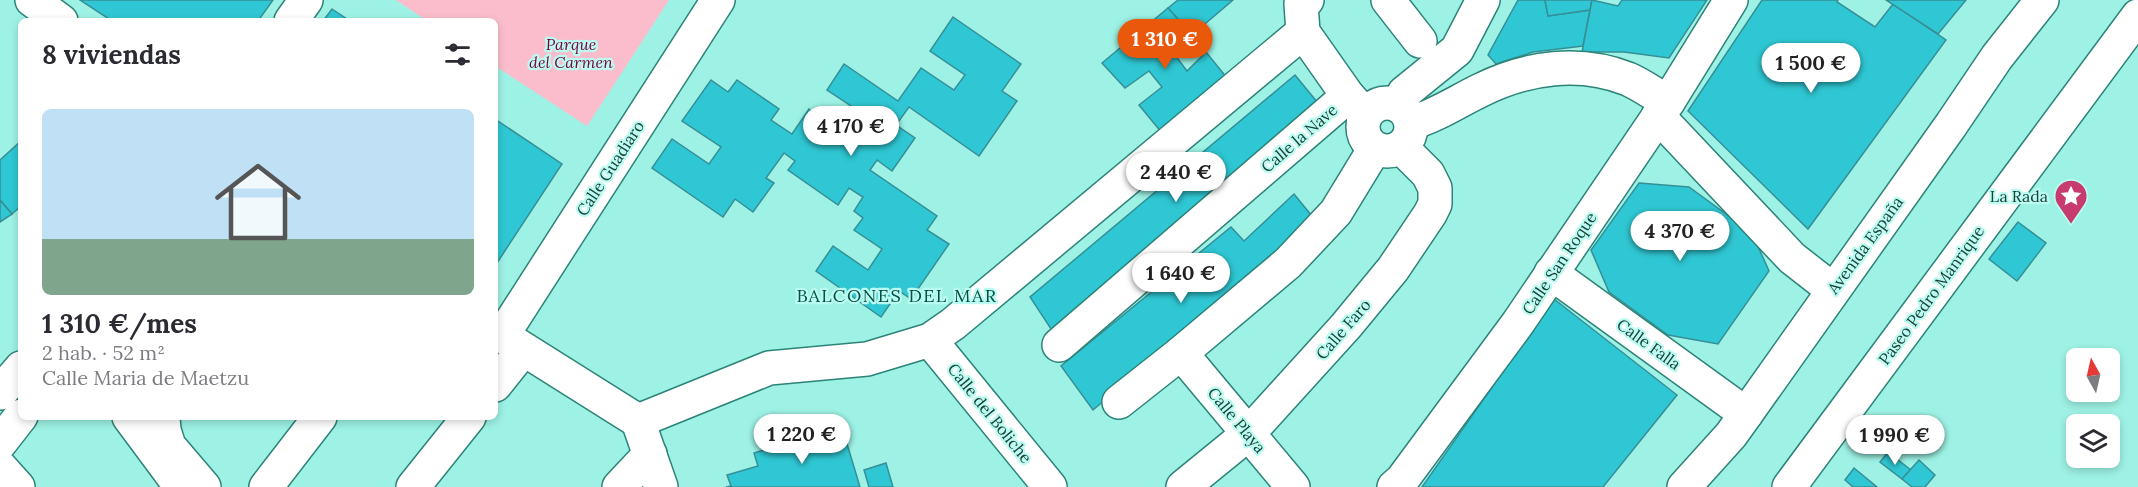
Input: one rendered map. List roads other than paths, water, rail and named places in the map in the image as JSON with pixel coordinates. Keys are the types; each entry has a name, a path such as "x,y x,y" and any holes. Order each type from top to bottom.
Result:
{"street":[{"path":"32,0 57,18"},
{"path":"293,18 306,0"},
{"name":"Calle Guadiaro","path":"498,374 507,339 718,0"},
{"path":"1388,0 1420,41"},
{"path":"1119,402 1287,263 1336,212 1396,131 1404,93 1457,50 1483,0"},
{"name":"Calle San Roque","path":"1394,487 1416,462 1518,323 1663,109 1731,0"},
{"name":"Avenida España","path":"1684,487 1731,435 1951,125 2035,2"},
{"path":"638,422 769,368 867,359 930,340 962,316 1304,12 1356,106"},
{"name":"Paseo Pedro Manrique","path":"1789,487 2138,16"},
{"path":"1457,50 1461,62 1484,88"},
{"path":"1396,131 1424,120 1484,88 1515,76 1546,68 1583,68 1628,79 1663,109 1792,258 1833,290"},
{"name":"Calle la Nave","path":"1059,345 1356,106 1384,103 1396,131"},
{"name":"Calle Faro","path":"1183,487 1248,434 1347,326 1393,269 1430,214 1435,204 1435,188 1428,174 1396,131"},
{"name":"Calle Falla","path":"1551,273 1746,414"},
{"path":"507,339 638,422 661,487"},
{"name":"Calle del Boliche","path":"930,340 1050,487"},
{"name":"Calle Playa","path":"1181,353 1293,487"},
{"path":"0,393 18,372"},
{"path":"0,443 18,420"},
{"path":"131,420 181,487"},
{"path":"266,487 318,420"},
{"path":"413,487 467,420"},
{"path":"164,423 169,446 204,487"},
{"path":"619,487 650,454"},
{"path":"0,466 18,487"}],"place":[{"name":"La Rada","path":"2071,225"}],"district":[{"name":"BALCONES DEL MAR","path":"897,296"}],"park label":[{"name":"Parque del Carmen","path":"571,53"}]}
